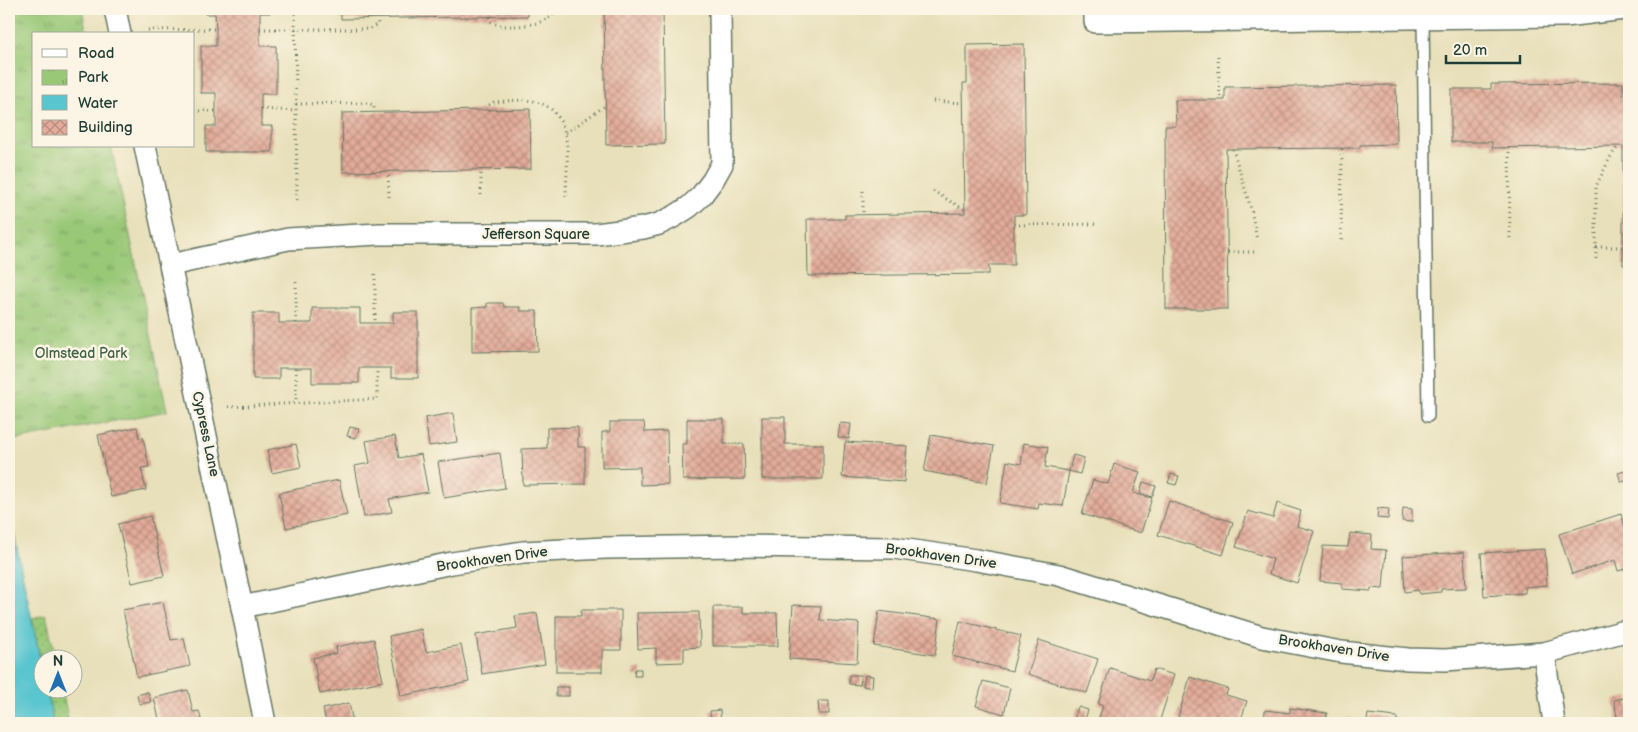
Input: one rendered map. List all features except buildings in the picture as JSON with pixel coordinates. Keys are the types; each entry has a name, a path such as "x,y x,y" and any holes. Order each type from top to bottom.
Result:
{"street":[{"path":"115,9 120,32"},
{"name":"Jefferson Square","path":"171,265 288,239 379,234 596,234 659,224 689,207 701,196 722,164 720,9"},
{"path":"1095,9 1095,22 1565,16 1620,9"},
{"name":"Cypress Lane","path":"145,148 242,607 264,723"},
{"name":"Brookhaven Drive","path":"242,607 452,563 523,552 606,548 738,546 894,548 1059,575 1262,637 1340,652 1408,659 1445,660 1544,653 1629,630"},
{"path":"1544,653 1554,723"}],"lane":[{"path":"1423,17 1428,416"}],"path":[{"path":"295,9 297,204"},
{"path":"490,16 490,21 495,25 532,25 550,18 558,9"},
{"path":"260,29 369,29 378,24 377,19"},
{"path":"148,30 216,29"},
{"path":"1218,56 1220,100"},
{"path":"489,110 489,105 494,102 528,101 540,103 552,110 561,120 566,133 566,196"},
{"path":"932,101 964,103"},
{"path":"296,104 369,103 374,106 374,112"},
{"path":"566,133 606,105"},
{"path":"261,109 296,110"},
{"path":"195,111 216,111"},
{"path":"1596,259 1596,186 1610,156 1618,146"},
{"path":"1509,147 1510,238"},
{"path":"1341,240 1342,148"},
{"path":"1234,149 1251,209 1257,240"},
{"path":"482,170 482,198"},
{"path":"388,171 389,198"},
{"path":"863,191 863,215"},
{"path":"933,191 965,210"},
{"path":"1014,225 1096,224"},
{"path":"1596,247 1623,247"},
{"path":"1228,252 1257,252"},
{"path":"375,274 375,323"},
{"path":"296,280 296,323"},
{"path":"296,368 296,403"},
{"path":"228,407 377,399 377,368"}],"green space":[{"name":"Olmstead Park","path":"9,9 82,9 87,32 32,32 32,148 111,148 167,411 9,441"},
{"path":"46,615 54,650 39,650 32,618"},
{"path":"49,700 64,700 69,723 53,723"}],"water":[{"path":"9,510 38,650 32,650 32,700 49,700 53,723 9,723"}]}
